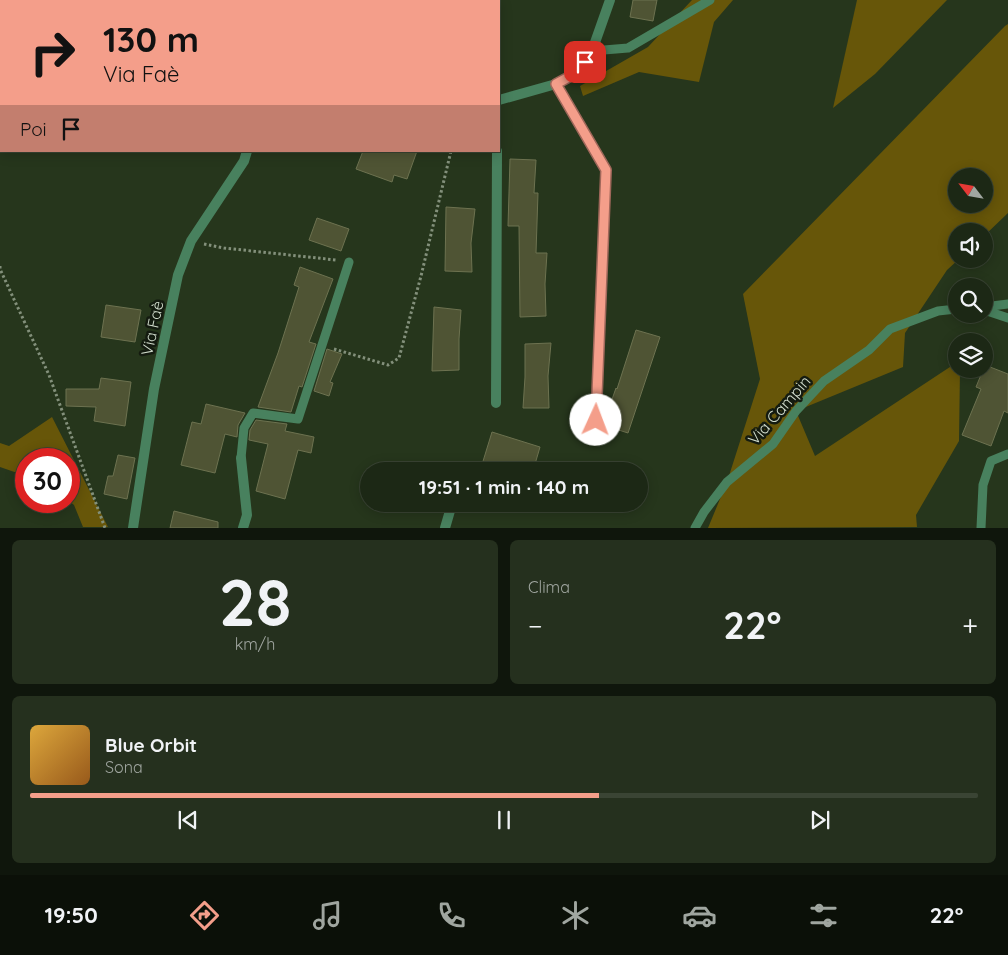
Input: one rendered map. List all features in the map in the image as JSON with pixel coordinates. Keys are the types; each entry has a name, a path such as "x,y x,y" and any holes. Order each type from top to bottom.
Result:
{"street":[{"path":"500,100 556,84 578,72 592,51 610,0"},
{"path":"556,84 606,170 596,420"},
{"name":"Via Faè","path":"133,528 154,389 178,275 191,241 244,161 247,152"},
{"path":"496,403 497,152"},
{"path":"241,458 247,515 243,528"},
{"path":"445,528 450,512"}],"lane":[{"path":"592,51 628,48 710,0"},
{"path":"241,458 244,428 253,413 298,419 349,262"},
{"path":"993,306 1008,304"},
{"name":"Via Campin","path":"695,528 704,512 727,482 774,444 796,411 824,381 869,350 890,329 938,311 948,310"},
{"path":"993,312 1008,318"},
{"path":"981,528 983,485 991,461 1008,454"}],"path":[{"path":"322,345 388,365 399,358 451,152"},
{"path":"191,241 224,248 349,262"},
{"path":"0,266 49,375 105,528"}],"shaded area":[{"path":"692,0 733,0 714,22 699,82 639,72 583,96 580,86 648,47"},
{"path":"857,0 947,0 875,74 833,108"},
{"path":"1008,24 1008,213 993,227 993,223 948,223 949,268 905,333 903,367 796,411 815,456 948,368 948,378 960,378 959,441 916,515 917,527 708,528 727,482 760,379 743,294"},
{"path":"52,417 68,448 15,448 15,472 0,467 0,443 9,446"},
{"path":"80,472 108,527 83,527 77,513 80,513"}],"building":[{"path":"633,0 657,0 653,21 630,17"},
{"path":"363,152 417,152 407,179 394,175 392,182 356,169"},
{"path":"510,159 536,160 534,193 538,193 536,253 547,253 545,284 546,316 520,317 519,226 508,226"},
{"path":"446,207 475,209 471,243 472,272 445,271"},
{"path":"317,218 349,229 341,251 309,240"},
{"path":"300,267 333,279 309,342 316,344 302,387 299,386 291,412 258,407 299,287 294,285"},
{"path":"106,305 141,310 135,342 101,337"},
{"path":"434,307 461,310 459,370 432,371"},
{"path":"636,330 660,337 628,433 603,425"},
{"path":"551,343 548,376 549,408 523,408 525,344"},
{"path":"327,349 342,354 330,382 333,383 329,396 314,391"},
{"path":"993,368 1008,374 1008,413 1004,411 991,446 962,435 981,389 976,387 980,378 993,378"},
{"path":"101,378 131,382 125,426 94,421 96,407 66,406 66,389 99,389"},
{"path":"206,404 245,413 238,425 237,437 225,434 215,473 181,465 192,422 201,424"},
{"path":"256,420 287,424 285,431 314,437 311,453 298,450 285,499 256,491 268,444 249,440 250,430"},
{"path":"492,432 540,447 536,462 483,462"},
{"path":"118,455 135,458 127,499 104,494 108,476 113,476"},
{"path":"174,511 218,522 218,528 170,528"}],"route":[{"path":"585,62 578,72 556,84 606,170 596,420"}]}
